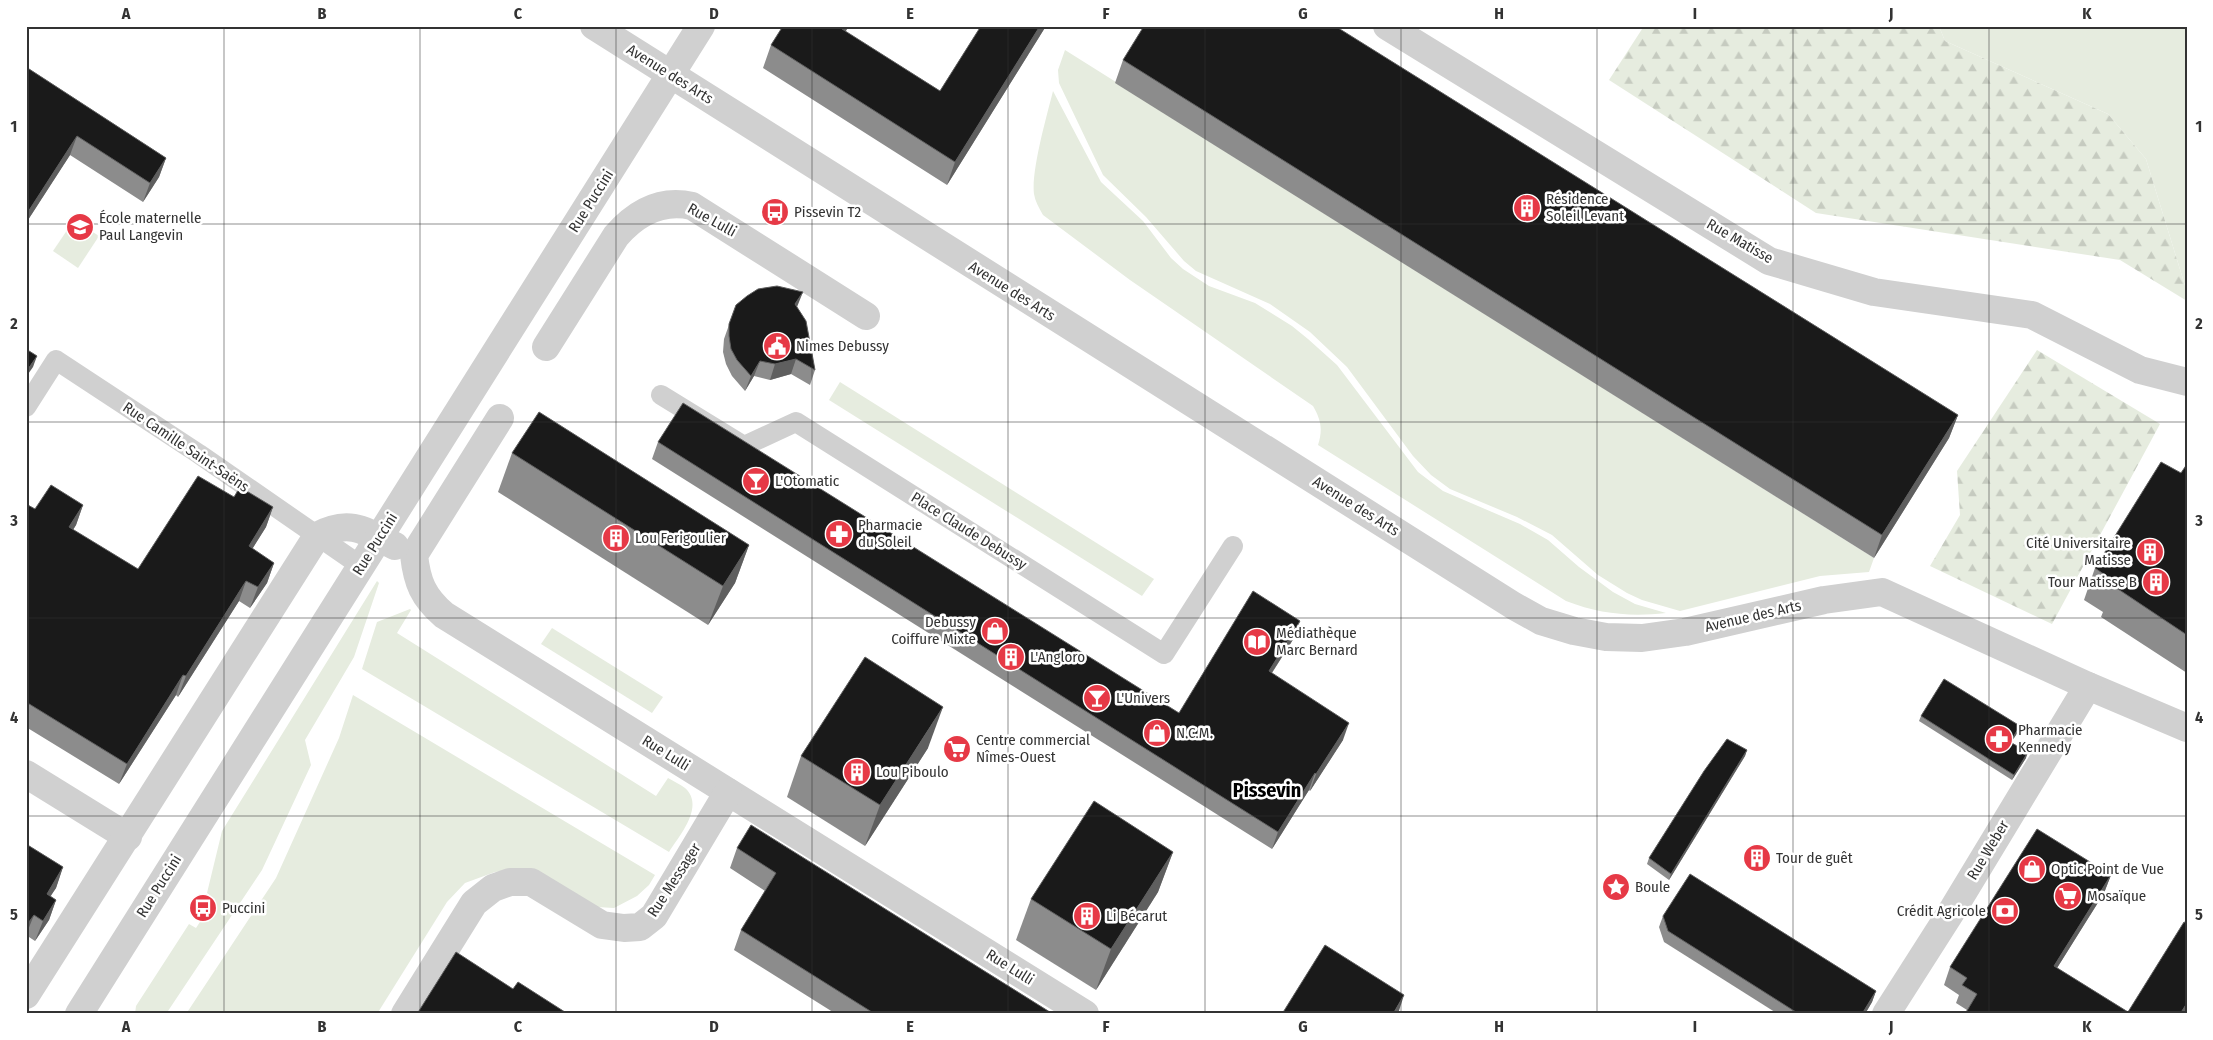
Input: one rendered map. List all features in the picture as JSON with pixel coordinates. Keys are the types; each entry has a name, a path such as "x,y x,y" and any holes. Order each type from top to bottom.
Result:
{"street":[{"name":"Avenue des Arts","path":"594,26 757,131 1514,606 1541,621 1574,631 1606,637 1642,638 1685,632 1824,600 1882,592 2088,686 2187,728"},
{"name":"Rue Puccini","path":"79,1014 701,26"},
{"name":"Rue Matisse","path":"1387,26 1769,260 1874,292 2032,315 2140,370 2187,382"},
{"name":"Rue Lulli","path":"546,347 616,236 629,221 644,211 679,203 692,206 866,316"},
{"name":"Rue Camille Saint-Saëns","path":"26,407 56,360 361,566"},
{"name":"Place Claude Debussy","path":"661,395 744,446 796,422 1164,654 1233,546"},
{"path":"26,995 128,837 317,536 332,527 359,528 414,555 500,418"},
{"name":"Rue Lulli","path":"414,555 416,576 424,594 444,615 1085,1014"},
{"name":"Rue Weber","path":"1886,1014 1953,909 2088,686"},
{"path":"26,774 128,837"},
{"name":"Rue Messager","path":"405,1014 474,903 493,888 510,882 531,882 602,925 624,928 640,927 654,916 728,792"},
{"path":"26,1003 40,1014"}],"green space":[{"path":"1644,26 1939,26 1945,41 2108,114 2146,159 2187,292 2187,301 2120,260 1816,213 1609,80"},
{"path":"1939,26 2187,26 2187,292 2146,159 2108,114 1945,41"},
{"path":"1065,50 1874,558 1869,572 1820,576 1680,611 1642,600 1627,593 1598,575 1552,535 1517,517 1450,489 1431,475 1413,456 1347,367 1310,332 1270,304 1196,271 1184,261 1146,217 1103,175 1059,83 1058,70"},
{"path":"1053,91 1101,182 1143,221 1171,258 1183,269 1209,286 1255,303 1292,326 1308,339 1337,365 1418,472 1443,491 1520,524 1548,540 1579,567 1613,592 1635,604 1666,613 1640,615 1603,612 1566,601 1318,445 1320,425 1313,406 1130,280 1043,215 1035,199 1034,184 1040,143"},
{"path":"74,220 99,236 78,268 53,251"},
{"path":"2037,350 2160,424 2052,624 1930,566 1960,515 1957,471"},
{"path":"840,382 1154,579 1142,596 829,400"},
{"path":"377,581 379,583 354,657 305,740 311,765 262,870 166,1014 135,1014 136,1006 189,924 196,928 215,899 207,893 222,831"},
{"path":"410,609 397,633 656,796 668,778 685,788 691,795 692,812 684,829 669,852 362,669 377,622"},
{"path":"552,628 663,697 652,713 541,644"},
{"path":"353,695 655,875 649,885 637,896 614,908 597,907 513,870 495,872 465,883 447,902 377,1014 186,1014 276,878 339,738"}],"building":[{"path":"783,26 843,26 842,29 940,91 981,26 1040,26 955,162 771,45"},
{"path":"1144,26 1335,26 1958,415 1882,535 1123,60"},
{"path":"26,67 166,158 150,183 77,136 26,215"},
{"path":"777,286 803,292 795,304 806,321 815,370 796,359 775,364 760,361 751,376 737,360 731,349 729,324 736,305 747,296 758,289"},
{"path":"26,349 37,356 26,372"},
{"path":"683,403 1179,713 1253,591 1300,621 1269,671 1349,723 1278,832 658,442"},
{"path":"539,412 749,545 723,586 512,453"},
{"name":"Cité Universitaire Matisse","path":"2161,462 2181,473 2187,464 2187,635 2112,585 2115,582 2095,568"},
{"path":"198,476 234,497 240,487 273,507 249,546 274,563 258,587 246,581 186,676 183,675 127,764 26,702 26,504 35,509 51,485 83,505 69,527 138,569"},
{"path":"865,657 943,707 880,805 801,756"},
{"path":"1944,679 2020,726 2010,742 2028,752 2014,775 1921,716"},
{"path":"1727,739 1747,750 1671,874 1649,858 1704,771"},
{"path":"1094,801 1173,852 1111,949 1031,899"},
{"path":"751,825 1053,1014 875,1014 741,930 776,873 737,848"},
{"path":"2037,829 2111,875 2054,966 2128,1012 2184,922 2187,923 2187,1003 2180,1014 1965,1014 1977,994 1962,985 1967,978 1950,967"},
{"path":"26,844 63,867 47,894 56,900 43,921 34,915 26,926"},
{"path":"1690,874 1876,991 1862,1014 1799,1014 1668,931 1663,916"},
{"path":"1325,945 1404,995 1393,1014 1282,1014"},
{"path":"456,952 513,989 518,982 568,1014 417,1014"}],"place":[{"name":"Résidence Soleil Levant","path":"1527,208"},
{"name":"Pissevin T2","path":"775,212"},
{"name":"École maternelle Paul Langevin","path":"80,227"},
{"name":"Nimes Debussy","path":"777,346"},
{"name":"L'Otomatic","path":"756,481"},
{"name":"Pharmacie du Soleil","path":"839,534"},
{"name":"Lou Ferigoulier","path":"616,538"},
{"name":"Cité Universitaire Matisse","path":"2150,552"},
{"name":"Tour Matisse B","path":"2156,582"},
{"name":"Debussy Coiffure Mixte","path":"995,631"},
{"name":"Médiathèque Marc Bernard","path":"1257,642"},
{"name":"L'Angloro","path":"1011,657"},
{"name":"L'Univers","path":"1097,698"},
{"name":"N.C.M.","path":"1157,733"},
{"name":"Pharmacie Kennedy","path":"1999,739"},
{"name":"Centre commercial Nîmes-Ouest","path":"957,749"},
{"name":"Lou Piboulo","path":"857,772"},
{"name":"Tour de guêt","path":"1757,858"},
{"name":"Optic Point de Vue","path":"2032,869"},
{"name":"Boule","path":"1616,887"},
{"name":"Mosaïque","path":"2068,896"},
{"name":"Puccini","path":"203,908"},
{"name":"Crédit Agricole","path":"2005,911"},
{"name":"Li Bécarut","path":"1087,916"}],"district":[{"name":"Pissevin","path":"1267,790"}]}
